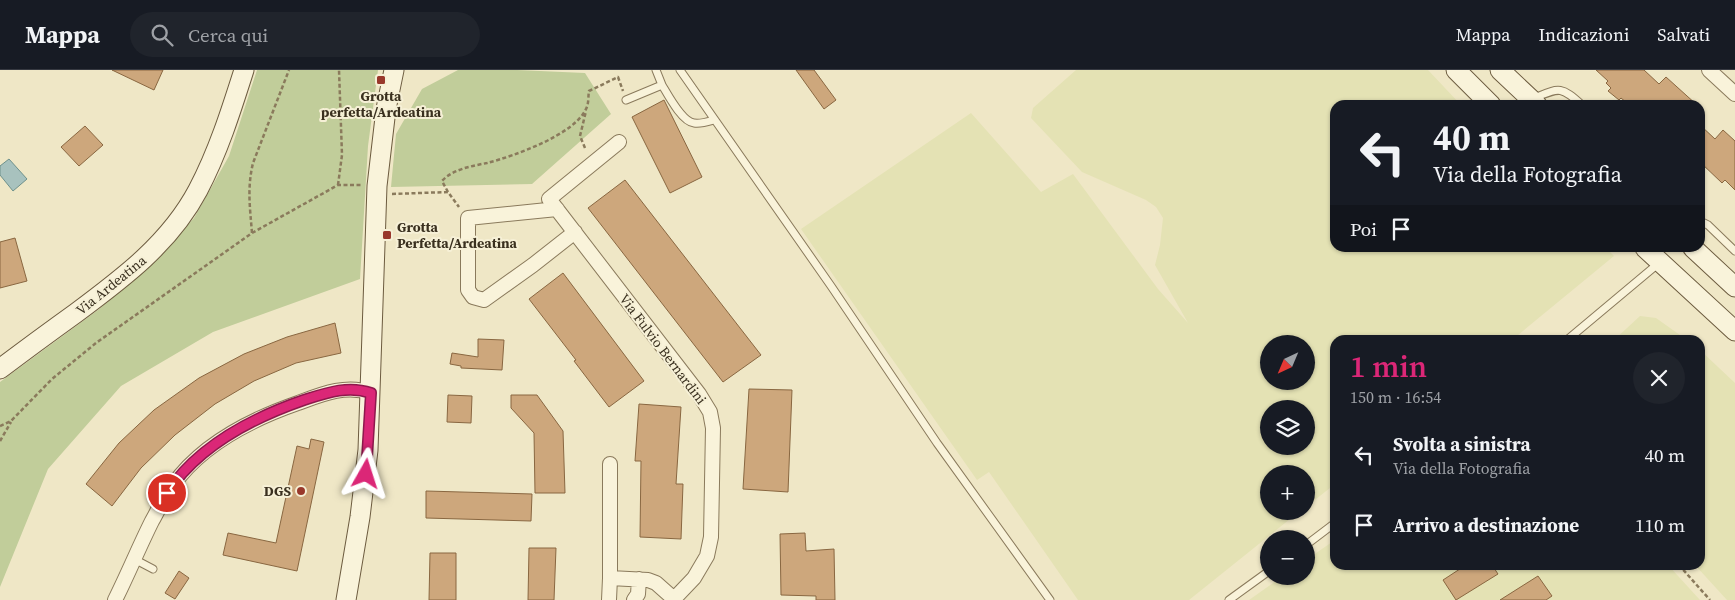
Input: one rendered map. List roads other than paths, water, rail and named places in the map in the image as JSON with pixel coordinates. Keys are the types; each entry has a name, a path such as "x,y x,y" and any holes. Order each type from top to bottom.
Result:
{"main road":[{"name":"Via Ardeatina","path":"0,369 120,280 167,235 189,205 206,174 223,133 244,70"},
{"path":"346,600 366,474 371,393 377,190 386,109 394,70"},
{"path":"1456,70 1486,100"},
{"path":"1500,70 1532,100"},
{"path":"1650,252 1735,332"},
{"path":"1697,252 1735,287"}],"street":[{"path":"1709,70 1735,94"},
{"path":"557,209 549,199 619,142"},
{"path":"557,209 468,218 468,290 473,297 484,300 534,265 575,232"},
{"name":"Via Fulvio Bernardini","path":"557,209 693,386 710,412 713,428 710,537 706,556 701,567 674,600"},
{"path":"115,600 172,485 185,470 218,442 265,416 323,394 352,389 371,393"},
{"path":"609,600 610,464"},
{"path":"610,578 639,579 656,583 674,600"},
{"path":"634,600 638,594 639,579"}],"lane":[{"path":"656,70 662,85 682,115 692,123 702,124 714,120"},
{"path":"680,70 831,286 967,486 1050,600"},
{"path":"626,100 662,85"},
{"path":"1538,100 1559,90 1568,93 1576,100"},
{"path":"1705,224 1735,251"},
{"path":"1573,335 1661,262"},
{"path":"1315,538 1330,527"},
{"path":"134,560 153,568"},
{"path":"1229,600 1260,578"}],"water":[{"path":"9,159 27,179 13,191 0,175 0,166"}],"place":[{"name":"Grotta perfetta/Ardeatina","path":"381,80"},
{"name":"Grotta Perfetta/Ardeatina","path":"387,235"},
{"name":"DGS","path":"301,491"}]}
